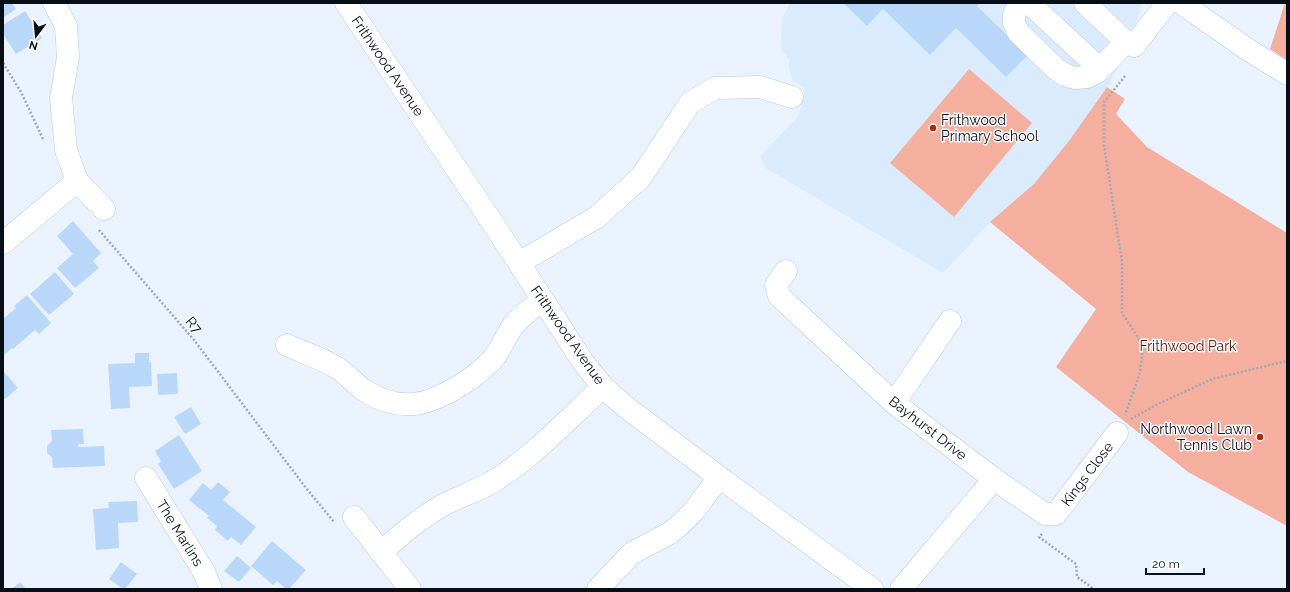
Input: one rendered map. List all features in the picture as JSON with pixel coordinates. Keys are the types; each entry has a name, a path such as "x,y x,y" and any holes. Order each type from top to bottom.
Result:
{"street":[{"path":"54,3 66,26 68,57 61,98 66,150 77,181 99,216"},
{"name":"Frithwood Avenue","path":"346,3 542,300 602,387 627,408 719,477 872,589"},
{"path":"1019,3 1014,15 1014,23 1018,32 1056,69 1065,75 1075,78 1087,77 1100,69 1130,44 1167,3"},
{"path":"1029,3 1100,69"},
{"path":"1085,3 1130,44"},
{"path":"1181,3 1247,49 1287,74"},
{"path":"519,263 598,216 641,177 690,103 715,88 760,87 792,97"},
{"path":"3,243 77,181"},
{"name":"Bayhurst Drive","path":"786,271 776,285 779,296 894,404 994,479"},
{"path":"287,345 335,366 356,385 380,398 391,402 415,404 453,390 489,364 499,352 513,327 521,317 542,300"},
{"path":"894,404 950,321"},
{"path":"381,552 417,522 433,511 495,481 513,469 602,387"},
{"name":"Kings Close","path":"994,479 1045,514 1056,514 1119,429"},
{"path":"598,589 632,553 670,533 681,524 694,511 719,477"},
{"name":"The Marlins","path":"146,478 204,572 211,589"},
{"path":"901,589 994,479"},
{"path":"345,520 381,552 410,589"}],"path":[{"path":"1119,429 1140,373 1143,345 1122,313 1122,262 1104,145 1104,102 1126,73 1130,44"},
{"path":"3,63 21,92 44,141"},
{"name":"R7","path":"99,216 306,488 345,520"},
{"path":"1119,429 1158,404 1212,379 1287,360"},
{"path":"1056,514 1039,537 1076,564 1077,577 1094,589"}],"shaded area":[{"name":"Frithwood Primary School","path":"790,3 1142,3 1128,50 1095,110 1034,184 990,223 943,273 767,169 760,156 799,115 805,88 792,79 789,68 789,60 781,50 782,18"}],"green space":[{"path":"1285,3 1287,3 1287,60 1270,49"},
{"path":"969,69 1032,123 954,217 890,163"},
{"name":"Frithwood Park","path":"1107,87 1125,99 1116,114 1147,147 1287,233 1287,526 1188,472 1056,367 1096,309 990,222 1034,184 1069,141"}],"building":[{"path":"3,3 12,3 16,9 3,18"},
{"path":"843,3 980,3 977,6 1028,55 1006,77 956,28 930,55 883,9 867,26"},
{"path":"25,11 42,38 16,54 3,34 3,25"},
{"path":"73,221 101,253 93,261 99,268 75,288 57,268 73,254 57,236"},
{"path":"55,272 74,294 49,315 30,294"},
{"path":"27,295 51,323 39,334 35,330 3,356 3,319 16,308 14,306"},
{"path":"135,353 149,353 152,386 129,387 130,408 111,409 108,364 135,363"},
{"path":"4,372 18,388 5,399 3,397"},
{"path":"177,373 178,394 158,395 157,374"},
{"path":"191,407 201,424 185,434 174,417"},
{"path":"83,429 84,444 78,444 78,447 104,446 105,466 53,468 52,457 47,453 47,446 52,441 51,430"},
{"path":"179,435 202,471 174,489 158,464 161,461 155,451"},
{"path":"218,482 230,492 223,500 256,527 241,545 231,537 228,541 215,530 217,526 207,518 209,516 189,500 203,483 211,490"},
{"path":"137,501 138,522 118,523 119,548 96,550 93,509 109,508 108,502"},
{"path":"272,541 306,570 289,589 286,589 277,581 273,585 251,566"},
{"path":"237,556 251,568 239,582 224,571"},
{"path":"121,562 137,574 125,589 109,579"},
{"path":"20,582 26,589 12,589"}],"place":[{"name":"Frithwood Primary School","path":"933,128"},
{"name":"Northwood Lawn Tennis Club","path":"1260,437"}]}
